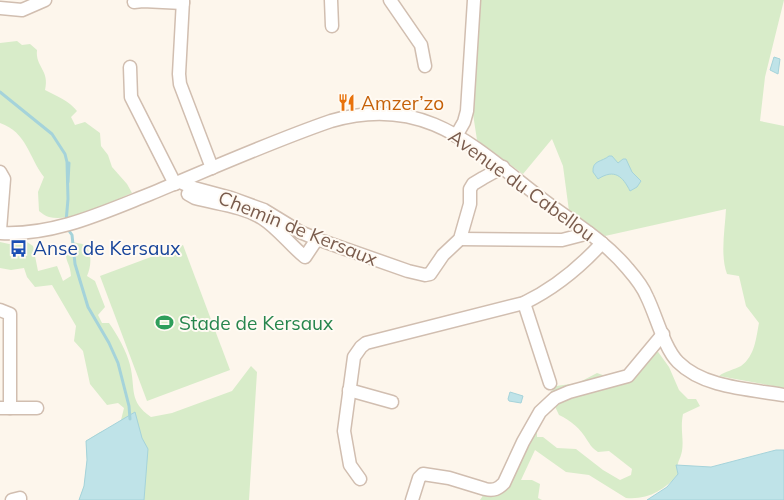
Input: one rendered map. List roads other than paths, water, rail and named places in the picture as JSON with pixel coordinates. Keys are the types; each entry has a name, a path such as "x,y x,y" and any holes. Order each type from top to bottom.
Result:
{"street":[{"path":"331,0 332,26"},
{"path":"390,0 421,45 425,66"},
{"path":"456,136 464,122 467,111 474,0"},
{"path":"0,8 22,10 39,1"},
{"path":"134,2 183,2 180,84 212,168"},
{"path":"130,67 130,97 178,183 185,191 195,198 242,210 261,218 276,229 305,257 318,239"},
{"name":"Avenue du Cabellou","path":"0,232 20,234 71,224 178,183 313,127 350,115 385,112 402,114 427,121 456,136 503,168 545,202 602,243 628,269 646,295 677,361 698,377 710,382 784,395"},
{"name":"Chemin de Kersaux","path":"178,183 264,210 300,232 408,271 425,275 430,274 443,255 460,238 470,204 470,189 473,184 503,168"},
{"path":"0,172 4,179 0,232"},
{"path":"460,238 562,240 589,234"},
{"path":"360,479 350,465 344,432 354,357 361,347 366,343 537,297 586,260 602,243"},
{"path":"524,302 550,383"},
{"path":"0,310 10,314 5,340 5,408 37,408"},
{"path":"412,500 419,478 423,474 449,478 485,489 499,488 504,483 522,442 540,412 554,398 628,376 663,334"},
{"path":"349,390 392,402"},
{"path":"12,500 20,498 20,500"}],"water":[{"path":"774,57 780,59 778,74 770,70"},
{"path":"612,156 618,163 626,159 632,172 641,181 637,187 630,191 621,178 614,174 598,179 593,172 594,165"},
{"path":"510,392 523,396 521,403 509,401"},
{"path":"135,412 142,438 148,449 144,500 79,500 84,486 87,460 86,441"},
{"path":"776,450 784,450 784,500 647,500 667,487 678,474 676,465 711,467"}],"waterway":[{"path":"0,92 52,134 65,154 68,199 66,222"},
{"path":"68,182 69,163"},
{"path":"67,228 72,235 75,264 88,307 109,343 118,363 129,406 130,419"}],"place":[{"name":"Amzer’zo","path":"347,103"},
{"name":"Anse de Kersaux","path":"19,248"},
{"name":"Stade de Kersaux","path":"165,323"}]}
